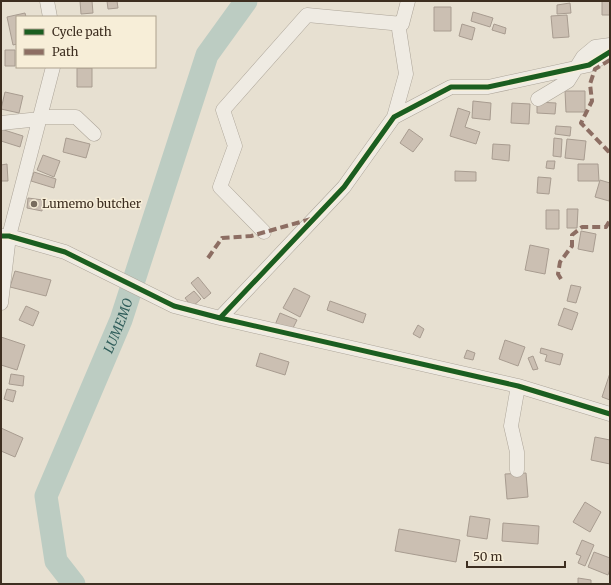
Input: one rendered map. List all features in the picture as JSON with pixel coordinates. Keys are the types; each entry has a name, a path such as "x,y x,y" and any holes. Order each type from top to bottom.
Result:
{"street":[{"path":"47,1 50,16"},
{"path":"264,232 220,187 235,146 223,110 307,15 402,24 408,1"},
{"path":"220,318 344,187 394,117 406,74 398,23"},
{"path":"538,99 568,81 583,57 594,47 610,45"},
{"path":"394,117 451,87 488,87 576,68 588,65 610,52"},
{"path":"1,303 5,236 40,118 53,68"},
{"path":"1,123 40,118 76,117 94,134"},
{"path":"5,236 65,252 174,306 220,318 518,386 610,414"},
{"path":"517,470 517,452 511,426 518,386"}],"building":[{"path":"80,1 92,1 93,13 81,14"},
{"path":"107,1 117,1 118,8 108,9"},
{"path":"602,1 610,1 610,15 602,15"},
{"path":"570,3 571,13 557,14 557,5"},
{"path":"434,7 451,7 451,31 434,31"},
{"path":"473,12 493,18 490,27 471,21"},
{"path":"25,13 26,16 16,16 16,44 13,45 7,17"},
{"path":"567,15 569,37 553,38 551,16"},
{"path":"462,24 475,28 472,40 459,36"},
{"path":"494,24 506,28 505,34 492,30"},
{"path":"5,50 15,50 15,66 5,66"},
{"path":"77,68 92,68 92,87 77,87"},
{"path":"565,91 585,91 585,112 566,112"},
{"path":"5,92 23,96 19,113 1,109"},
{"path":"473,101 491,103 490,120 472,118"},
{"path":"537,102 556,103 555,114 537,113"},
{"path":"512,103 530,104 529,124 511,123"},
{"path":"458,108 470,112 465,127 480,132 476,144 450,136"},
{"path":"556,126 571,127 570,136 555,134"},
{"path":"1,129 23,136 20,147 1,141"},
{"path":"409,129 423,139 413,152 400,143"},
{"path":"66,138 90,144 86,158 63,152"},
{"path":"554,138 562,139 561,157 553,156"},
{"path":"567,139 586,141 584,160 565,158"},
{"path":"493,144 510,145 509,161 492,159"},
{"path":"43,155 60,161 54,177 37,170"},
{"path":"547,161 555,161 554,169 546,168"},
{"path":"7,164 8,181 1,181 1,165"},
{"path":"578,164 598,164 599,181 578,181"},
{"path":"455,171 476,172 476,181 455,181"},
{"path":"34,172 56,179 54,188 31,181"},
{"path":"538,177 551,178 549,194 537,193"},
{"path":"600,180 610,183 609,201 595,197"},
{"path":"28,198 43,200 42,211 27,208"},
{"path":"567,209 578,209 577,228 567,228"},
{"path":"546,210 559,210 559,229 546,229"},
{"path":"581,231 596,234 593,252 578,249"},
{"path":"530,245 549,249 545,274 525,270"},
{"path":"15,271 51,280 46,296 10,287"},
{"path":"198,277 211,293 204,299 191,283"},
{"path":"571,285 581,287 576,303 567,301"},
{"path":"294,288 310,296 300,317 283,308"},
{"path":"194,291 201,299 192,307 185,298"},
{"path":"330,301 366,314 363,323 327,310"},
{"path":"26,306 39,312 33,326 19,320"},
{"path":"564,308 578,313 572,330 558,325"},
{"path":"280,313 297,320 291,332 275,325"},
{"path":"418,325 424,329 420,338 413,334"},
{"path":"1,337 25,345 17,370 1,365"},
{"path":"505,340 525,347 518,366 499,359"},
{"path":"541,348 563,354 560,365 545,361 547,355 540,353"},
{"path":"467,350 475,353 473,360 464,358"},
{"path":"260,353 289,362 285,375 256,366"},
{"path":"533,356 538,369 533,370 528,358"},
{"path":"610,373 610,400 602,397"},
{"path":"11,374 24,376 23,386 9,384"},
{"path":"7,389 16,391 13,402 4,399"},
{"path":"1,428 23,438 15,457 1,451"},
{"path":"595,437 610,440 610,464 591,460"},
{"path":"526,473 528,497 507,499 505,474"},
{"path":"585,502 601,512 590,532 573,522"},
{"path":"470,516 490,519 487,539 467,536"},
{"path":"503,523 539,526 538,544 502,541"},
{"path":"399,529 460,540 456,562 395,551"},
{"path":"582,540 594,545 585,566 578,563 581,556 576,554"},
{"path":"594,552 610,558 610,569 608,575 588,567"},
{"path":"578,578 591,580 591,584 578,584"}],"waterway":[{"name":"LUMEMO","path":"74,584 56,561 46,496 121,320 207,55 246,1"}],"marked path":[{"path":"610,60 595,69 590,84 592,101 581,123 609,152 610,155"},
{"path":"208,258 222,238 251,236 311,219"},
{"path":"561,279 558,274 560,262 572,246 572,235 582,227 606,227 610,220"}],"cycle path":[{"path":"220,318 344,187 394,117 451,87 488,87 589,65 610,52"},
{"path":"1,236 9,236 65,252 174,306 220,318 518,386 610,414"}],"place":[{"name":"Lumemo butcher","path":"34,204"}]}
